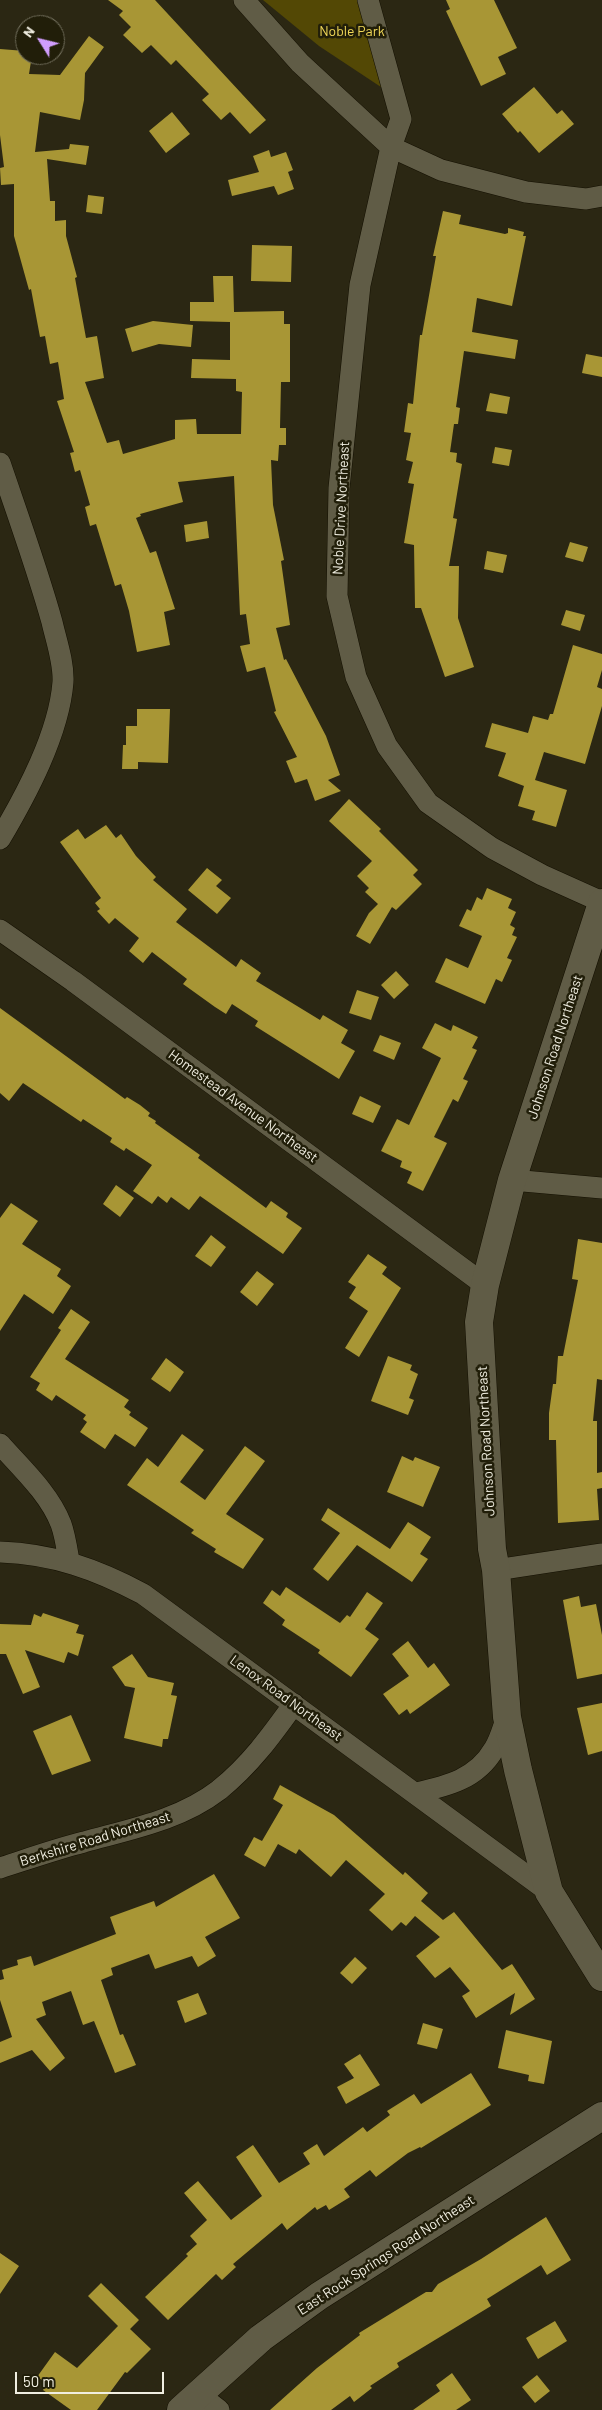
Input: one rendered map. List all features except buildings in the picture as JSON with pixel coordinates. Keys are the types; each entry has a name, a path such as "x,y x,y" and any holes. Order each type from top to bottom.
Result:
{"street":[{"path":"244,0 300,63 391,147 441,170 526,192 586,198 602,196"},
{"name":"Noble Drive Northeast","path":"368,0 401,119 391,147 360,284 339,488 337,596 356,677 387,746 428,803 492,848 542,875 602,902"},
{"path":"0,463 44,592 59,652 63,680 59,705 46,747 14,816 0,839"},
{"name":"Johnson Road Northeast","path":"602,902 512,1180 484,1285 480,1322 492,1549 496,1570 507,1717 518,1770 549,1892 602,1977"},
{"name":"Homestead Avenue Northeast","path":"0,930 73,981 484,1285"},
{"path":"512,1180 602,1188"},
{"path":"0,1444 46,1498 57,1516 62,1525 69,1562"},
{"name":"Lenox Road Northeast","path":"0,1552 20,1553 69,1562 107,1575 143,1594 529,1875 543,1890 549,1892"},
{"path":"496,1570 602,1554"},
{"name":"Berkshire Road Northeast","path":"0,1868 83,1842 151,1824 189,1808 218,1791 246,1766 265,1745 294,1704"},
{"path":"416,1793 451,1785 474,1772 494,1750 507,1717"},
{"name":"East Rock Springs Road Northeast","path":"189,2402 261,2338 319,2296 602,2116"},
{"path":"189,2402 219,2410"}],"green space":[{"name":"Noble Park","path":"263,0 379,0 390,93 319,46"}]}
